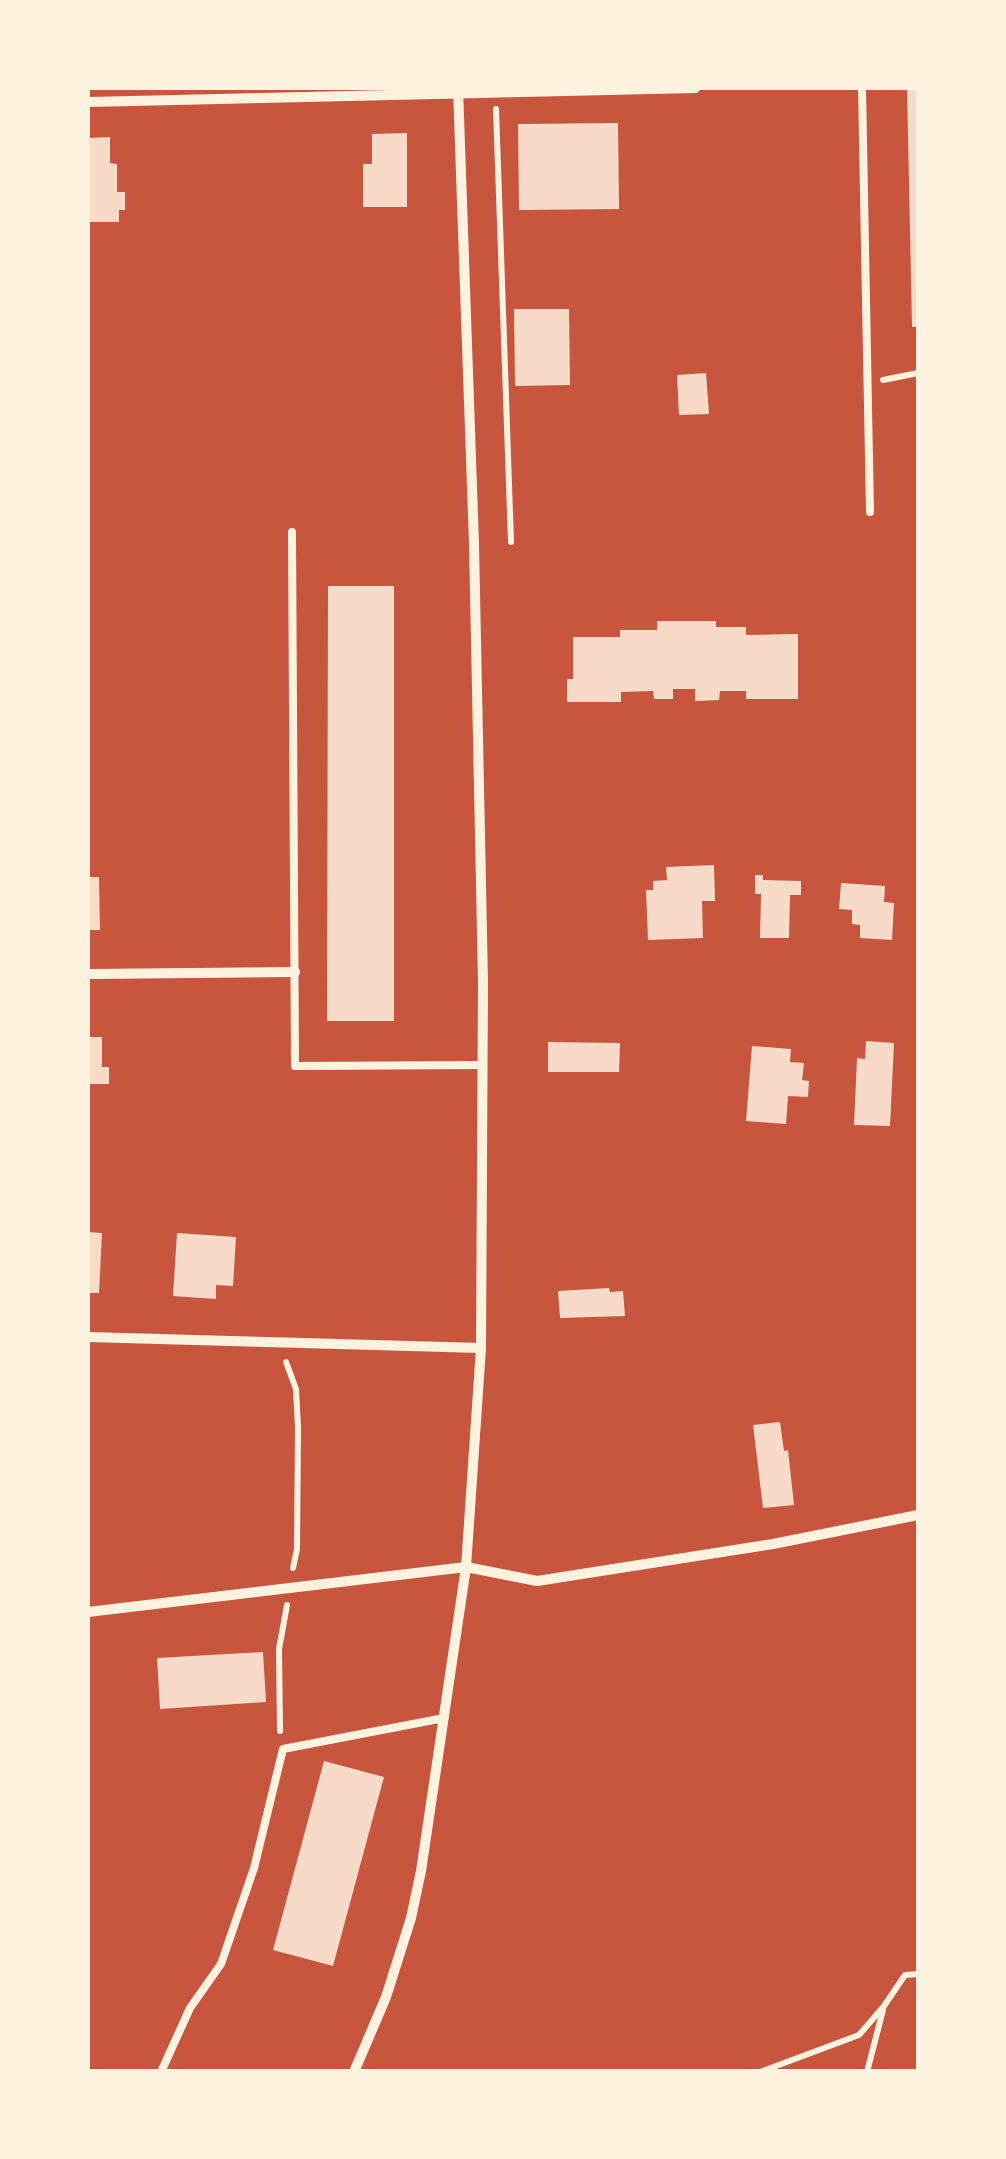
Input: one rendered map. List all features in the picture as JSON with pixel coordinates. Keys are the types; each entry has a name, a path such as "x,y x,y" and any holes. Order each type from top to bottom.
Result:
{"street":[{"path":"88,102 458,90 694,88"},
{"path":"354,2072 386,1997 421,1871 466,1567 481,1348 483,1065 474,564 458,90"},
{"path":"88,974 294,972"},
{"path":"88,1336 481,1348"},
{"path":"88,1612 466,1567 537,1581 773,1544 918,1515"}],"lane":[{"path":"862,88 870,512"},
{"path":"292,532 295,1066 483,1065"},
{"path":"161,2072 190,2008 221,1964 254,1868 283,1749 444,1718"}],"path":[{"path":"496,92 511,542"},
{"path":"867,383 918,373"},
{"path":"279,1342 296,1389 298,1428 296,1549 279,1649 283,1749"},
{"path":"760,2072 859,2035 905,1975 918,1974"},
{"path":"867,2072 884,2006"}],"building":[{"path":"907,88 918,88 918,327 912,327"},
{"path":"618,123 619,209 519,210 518,124"},
{"path":"407,133 407,207 363,207 363,164 372,164 372,134"},
{"path":"110,137 110,163 117,164 117,192 125,192 125,210 119,210 119,222 88,222 88,138"},
{"path":"514,309 569,309 570,385 515,386"},
{"path":"706,373 709,414 679,415 677,375"},
{"path":"328,586 394,586 394,1021 327,1021"},
{"path":"657,621 716,621 716,627 746,627 746,635 798,634 798,699 746,699 746,691 720,691 719,700 695,701 695,689 673,689 673,699 654,699 653,691 621,692 621,702 567,702 567,679 573,679 573,637 620,637 620,630 657,630"},
{"path":"714,865 715,901 702,901 703,938 648,940 646,890 653,890 653,881 667,880 666,867"},
{"path":"755,875 763,875 763,880 801,881 801,895 790,895 789,938 760,938 761,894 755,894"},
{"path":"88,877 99,877 100,930 88,930"},
{"path":"841,883 885,886 884,902 894,903 892,940 860,938 860,925 852,924 852,910 839,909"},
{"path":"88,1037 102,1037 102,1067 109,1067 109,1084 88,1084"},
{"path":"866,1041 894,1043 890,1126 854,1125 857,1058 865,1059"},
{"path":"548,1042 620,1043 619,1072 548,1072"},
{"path":"752,1046 791,1049 790,1062 804,1063 802,1080 809,1081 808,1097 788,1096 786,1124 746,1121"},
{"path":"88,1232 102,1233 99,1293 88,1293"},
{"path":"177,1233 236,1237 233,1286 216,1285 216,1299 173,1296"},
{"path":"609,1288 610,1292 623,1291 625,1316 560,1318 558,1291"},
{"path":"780,1422 784,1451 788,1450 794,1505 763,1508 753,1425"},
{"path":"263,1652 266,1702 160,1709 157,1658"},
{"path":"324,1761 384,1777 333,1966 273,1950"}]}
